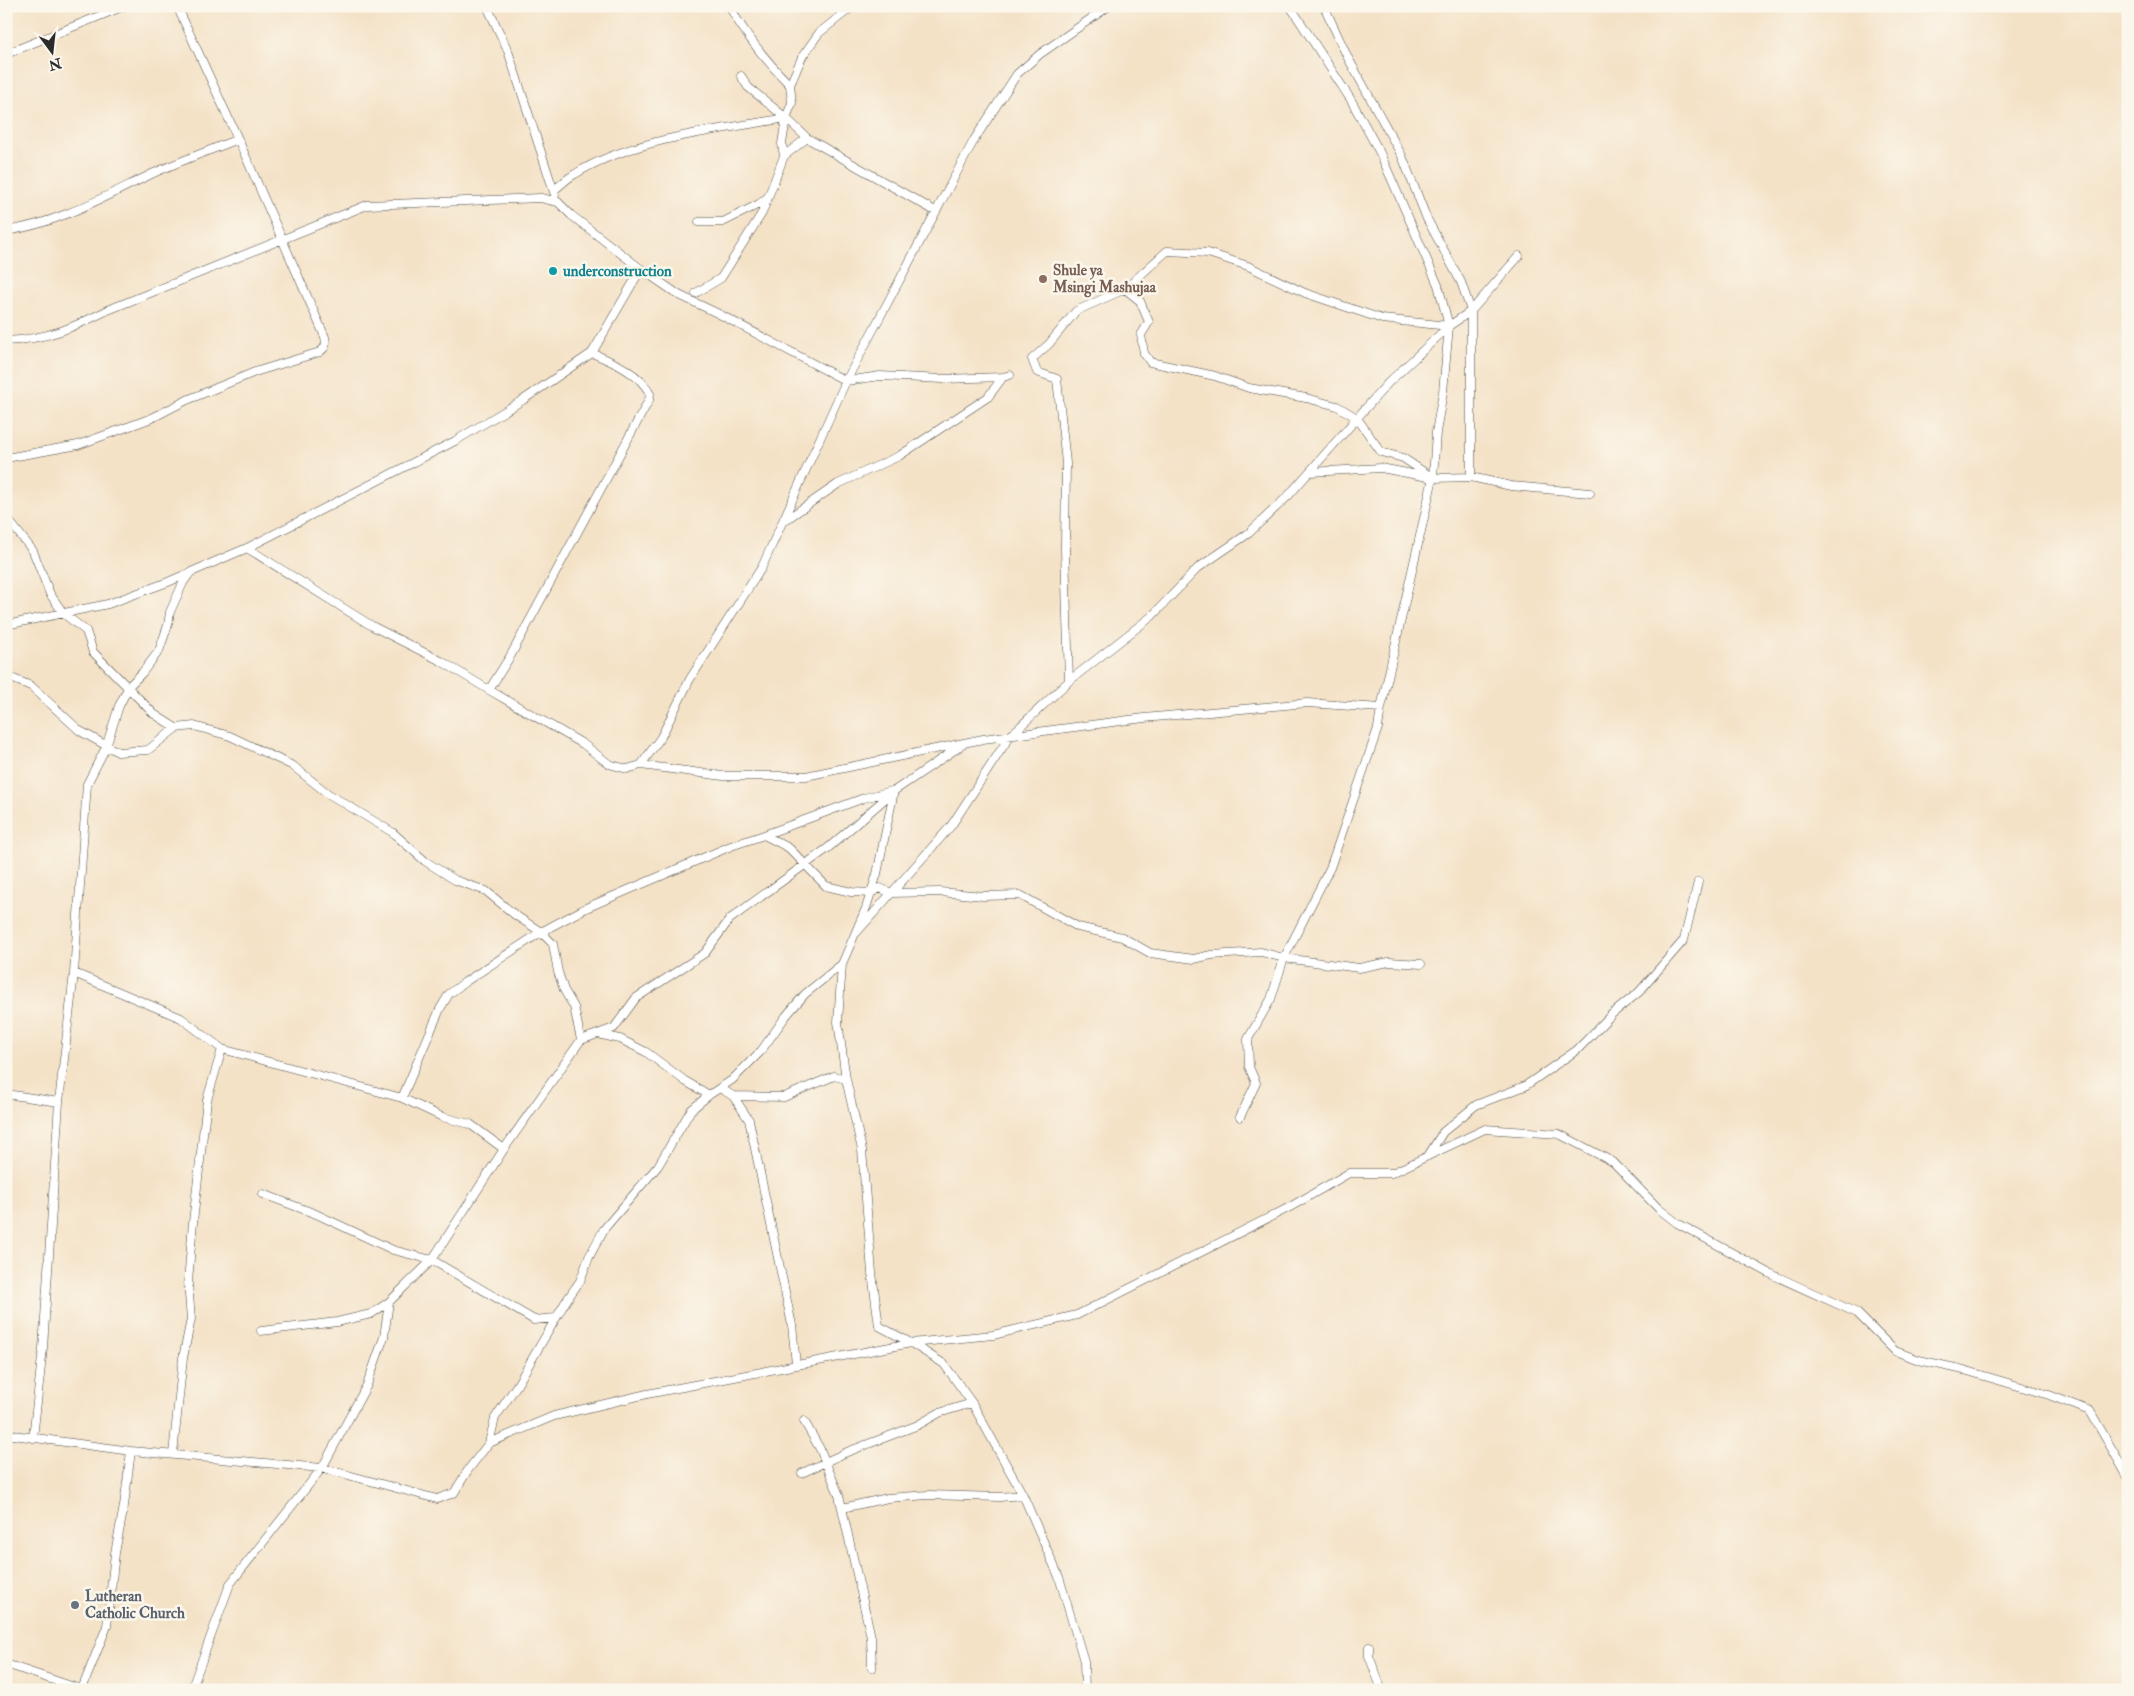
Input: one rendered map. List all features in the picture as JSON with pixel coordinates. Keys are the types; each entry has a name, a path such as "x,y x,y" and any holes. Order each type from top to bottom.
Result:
{"street":[{"path":"6,54 124,6"},
{"path":"6,458 78,445 152,418 187,400 255,372 320,352 326,343 282,238 177,6"},
{"path":"487,6 508,51 558,202 571,215 641,269 679,295 846,381 880,376 943,379 1007,376 988,397 899,456 838,484 783,522"},
{"path":"729,6 740,27 764,60 790,85"},
{"path":"784,156 782,144 786,118 792,103 790,85 802,57 819,33 853,6"},
{"path":"247,548 372,626 441,661 583,744 609,764 627,769 634,769 641,765 661,737 690,679 762,567 846,381 974,140 1017,74 1040,54 1110,6"},
{"path":"1240,1117 1256,1083 1249,1067 1248,1039 1271,999 1284,958 1330,868 1378,728 1433,478 1436,432 1443,392 1449,326 1438,285 1380,153 1351,100 1290,6"},
{"path":"1324,6 1348,56 1402,156 1427,219 1461,282 1471,311 1471,477"},
{"path":"741,76 748,87 807,138 935,211"},
{"path":"554,190 575,174 618,153 666,140 786,118"},
{"path":"696,293 721,278 762,213 784,156 807,138"},
{"path":"6,231 31,227 75,210 159,171 238,139"},
{"path":"6,341 33,340 74,327 108,310 367,205 542,198 558,202"},
{"path":"699,222 723,222 767,198"},
{"path":"1070,681 1065,550 1066,463 1057,379 1037,372 1032,359 1049,344 1076,311 1125,289 1167,251 1208,253 1248,266 1305,293 1382,319 1449,326"},
{"path":"853,936 868,922 891,893 951,826 1010,736 1070,681 1152,616 1198,568 1250,533 1289,496 1388,383 1449,326 1471,311 1519,256"},
{"path":"6,625 108,604 190,573 247,548 454,440 523,400 592,353 641,269"},
{"path":"1125,289 1140,301 1149,322 1141,335 1144,352 1150,362 1214,376 1249,388 1329,404 1357,418 1381,452 1403,458 1433,478"},
{"path":"489,690 511,655 649,400 650,394 648,389 639,380 617,364 592,353"},
{"path":"1310,472 1381,468 1433,478 1471,477 1511,486 1590,493"},
{"path":"6,517 33,551 50,594 64,614 86,631 93,652 129,686 154,714 176,728"},
{"path":"33,1438 43,1348 59,1102 74,972 87,784 106,747 119,706 129,686 142,673 159,650 166,632 170,612 190,573"},
{"path":"6,676 31,686 80,731 118,752 148,750 176,728 194,726 230,736 293,766 327,793 392,832 424,861 455,880 486,891 515,915 541,932 553,944 558,972 564,990 574,1007 581,1040"},
{"path":"641,765 723,776 806,776 1010,736 1144,718 1307,703 1381,708"},
{"path":"261,1331 337,1322 371,1314 390,1302 432,1260 504,1149 581,1040 614,1028 636,998 705,953 730,919 828,848 894,791 964,744"},
{"path":"402,1098 440,1009 449,994 541,932 586,908 731,846 864,798 894,791"},
{"path":"894,791 877,874 842,964 838,1022 846,1079 862,1150 872,1273 879,1326 911,1342 944,1364 972,1403 1023,1495 1059,1578 1084,1661 1085,1690"},
{"path":"764,834 790,848 826,886 852,892 871,893 880,888 891,893 940,892 983,896 1020,895 1078,927 1122,937 1150,953 1194,959 1211,955 1261,952 1284,958 1359,968 1389,962 1421,964"},
{"path":"1428,1156 1442,1132 1476,1104 1525,1086 1577,1050 1612,1014 1639,992 1684,940 1698,882"},
{"path":"6,1434 131,1451 322,1468 437,1499 454,1492 488,1443 495,1418 517,1385 555,1318 580,1281 604,1229 658,1166 691,1110 732,1080 761,1051 786,1016 805,994 842,964"},
{"path":"74,972 181,1018 222,1048 402,1098 442,1116 470,1124 504,1149"},
{"path":"597,1034 620,1039 646,1052 685,1081 709,1095"},
{"path":"174,1454 183,1358 191,1319 188,1282 193,1222 208,1100 222,1048"},
{"path":"733,1096 784,1096 834,1076 846,1079"},
{"path":"720,1088 733,1096 749,1120 792,1325 796,1364"},
{"path":"6,1094 59,1102"},
{"path":"488,1443 554,1416 647,1394 911,1342 993,1335 1077,1315 1198,1255 1350,1173 1392,1172 1485,1129 1559,1134 1613,1162 1659,1209 1676,1223 1771,1274 1857,1314 1895,1351 1919,1360 1964,1370 2049,1395 2090,1411 2128,1477"},
{"path":"263,1194 316,1214 393,1250 432,1260 534,1320 555,1318"},
{"path":"191,1690 230,1584 322,1468 367,1385 384,1337 390,1302"},
{"path":"802,1473 847,1452 918,1425 939,1413 972,1403"},
{"path":"804,1421 825,1462 842,1508 871,1637 872,1668"},
{"path":"6,1664 82,1690 106,1626 131,1451"},
{"path":"842,1508 888,1498 912,1496 1000,1497 1023,1495"},
{"path":"1369,1647 1369,1656 1382,1690"}],"place":[{"name":"underconstruction","path":"553,271"},
{"name":"Shule ya Msingi Mashujaa","path":"1043,279"},
{"name":"Lutheran Catholic Church","path":"75,1605"}]}
